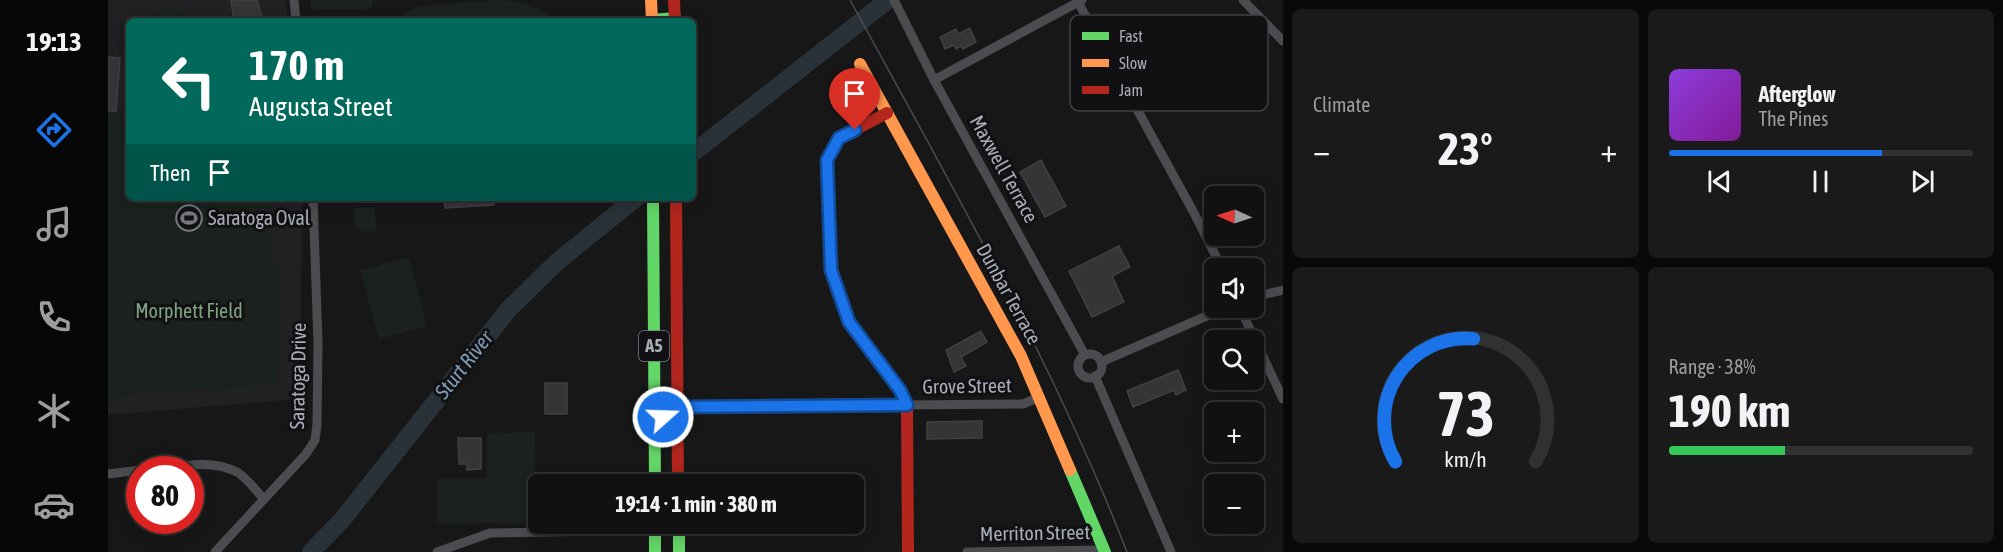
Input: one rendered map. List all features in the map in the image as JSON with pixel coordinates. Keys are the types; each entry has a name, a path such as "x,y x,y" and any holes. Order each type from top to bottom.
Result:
{"main road":[{"path":"651,0 652,18"},
{"path":"674,0 675,18"},
{"name":"Dunbar Terrace","path":"860,64 1021,356 1105,551"},
{"path":"886,113 839,138 827,160 831,270 849,322 900,390 907,405 908,552"},
{"name":"A5","path":"676,201 678,474"},
{"name":"A5","path":"653,203 655,474"},
{"path":"655,397 678,384"},
{"path":"655,465 663,444 663,417 678,407"},
{"path":"655,534 655,552"},
{"path":"679,534 679,552"}],"street":[{"path":"294,0 296,18"},
{"path":"1243,0 1258,15"},
{"path":"934,80 1080,1 1088,15"},
{"name":"Maxwell Terrace","path":"896,4 934,80 1085,355"},
{"path":"1268,26 1283,41"},
{"path":"1139,111 1217,258"},
{"name":"Saratoga Drive","path":"215,552 306,454 315,440 318,343 313,201"},
{"path":"1264,295 1283,290"},
{"path":"1101,362 1204,317"},
{"path":"1245,318 1283,399"},
{"path":"1085,355 1094,355 1101,362 1101,369 1095,376 1086,377 1080,371 1078,363 1085,355"},
{"path":"1095,376 1171,552"},
{"name":"Grove Street","path":"678,407 1023,404 1040,397"},
{"path":"204,464 222,466 238,473 264,499"},
{"path":"108,474 126,472"},
{"path":"438,552 490,533 528,532"},
{"name":"Merriton Street","path":"967,552 1105,551"}],"shaded area":[{"path":"108,0 285,0 288,18 126,18 126,201 302,201 300,394 287,400 108,415"}],"green space":[{"path":"310,0 377,1 372,1 372,9 311,10"},
{"path":"514,1 544,11 552,18 395,18 419,6"},
{"name":"Morphett Field","path":"174,5 187,18 142,18"},
{"name":"Morphett Field","path":"121,21 126,21 126,55 118,54"},
{"name":"Morphett Field","path":"126,55 126,201 270,201 272,267 283,267 278,384 108,397 108,114 122,114"},
{"path":"375,207 376,231 363,232 356,228 354,208"},
{"path":"409,257 427,326 379,339 360,270"},
{"path":"535,432 535,474 528,474 528,523 438,524 438,479 487,478 487,433"}],"building":[{"path":"231,0 257,0 262,18 234,18"},
{"path":"970,28 976,42 963,49 961,46 956,49 954,45 945,49 940,37 956,29 958,34"},
{"path":"108,57 120,58 116,111 108,111"},
{"path":"1041,160 1066,206 1045,217 1020,172"},
{"path":"444,201 493,201 494,205 445,208"},
{"path":"1119,246 1130,267 1112,276 1124,302 1092,317 1069,271"},
{"path":"981,331 987,342 961,357 966,366 954,372 946,350"},
{"path":"1178,370 1186,390 1176,395 1174,390 1133,407 1127,391"},
{"path":"545,383 567,383 567,414 545,414"},
{"path":"982,421 982,438 927,439 927,422"},
{"path":"458,438 481,438 481,469 467,470 467,464 459,464"}],"waterway":[{"name":"Sturt River","path":"696,151 888,0"},
{"name":"Sturt River","path":"311,552 342,520 508,310 557,262 632,201"}],"tram line":[{"path":"850,0 998,272 1066,410 1127,552"}],"traffic: fast":[{"path":"653,201 655,474"},
{"path":"1070,470 1105,552"},
{"path":"655,534 655,552"},
{"path":"679,534 679,552"}],"traffic: slow":[{"path":"651,0 652,18"},
{"path":"860,64 1021,356 1070,470"}],"traffic: jam":[{"path":"674,0 675,18"},
{"path":"887,113 839,138 827,160 831,270 849,322 900,391 907,405 908,552"},
{"path":"676,201 678,474"}],"place":[{"name":"Saratoga Oval","path":"189,218"}],"route":[{"path":"663,417 678,407 907,405 900,390 849,322 840,302 831,270 827,160 839,138 855,130"}]}
